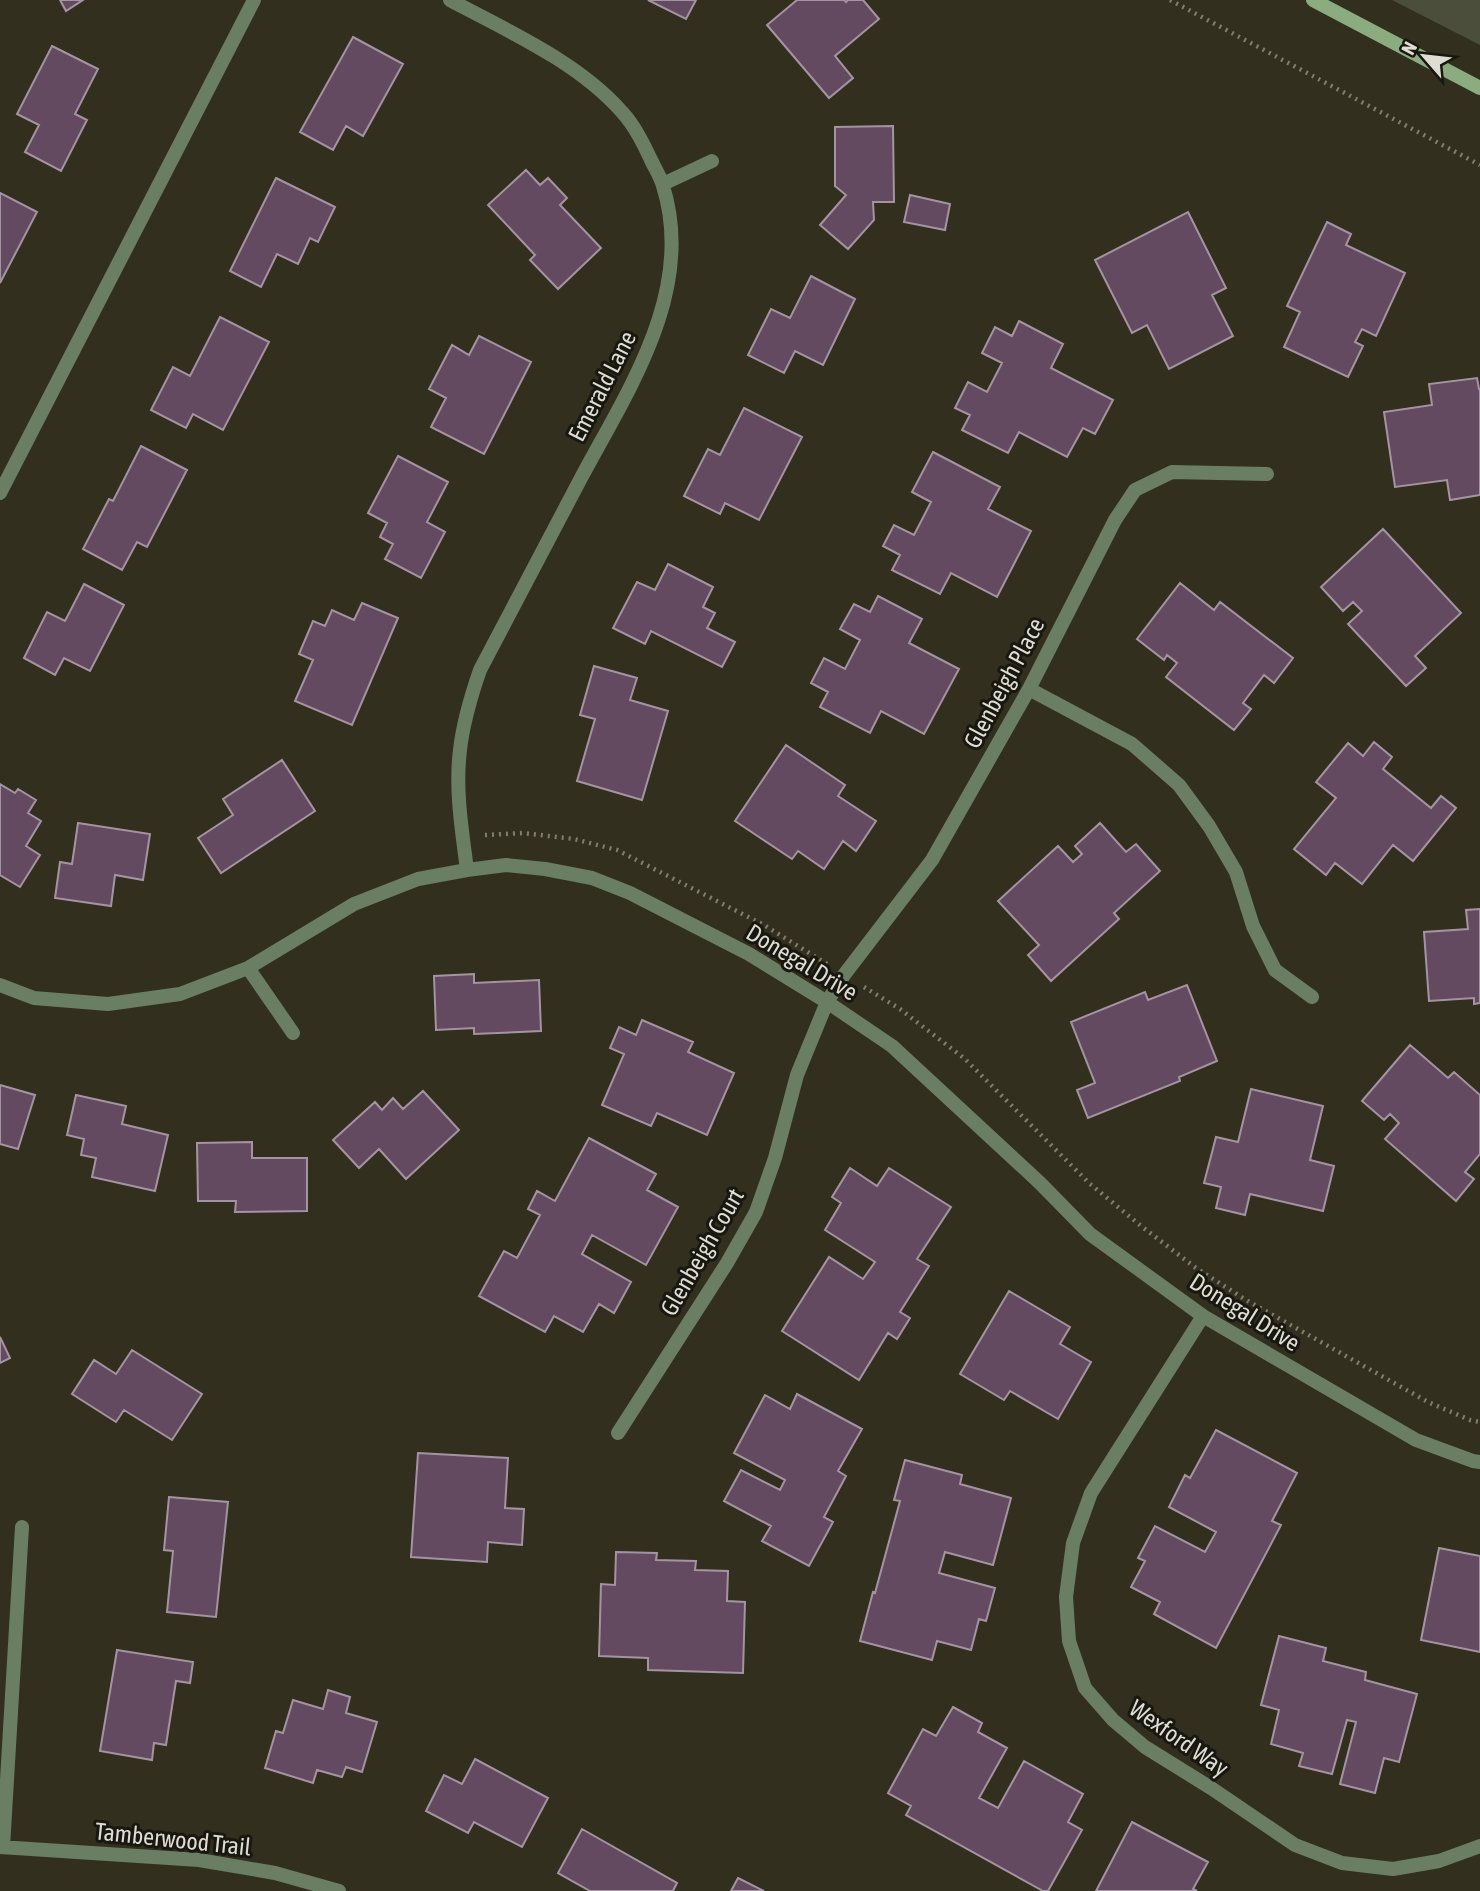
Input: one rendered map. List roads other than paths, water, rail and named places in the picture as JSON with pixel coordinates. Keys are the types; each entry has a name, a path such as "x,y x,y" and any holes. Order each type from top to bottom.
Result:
{"main road":[{"path":"1313,0 1480,88"}],"street":[{"path":"0,493 254,0"},
{"name":"Emerald Lane","path":"450,0 569,67 601,90 624,114 663,184 670,216 672,251 666,294 647,353 480,670 467,709 460,751 459,796 467,870"},
{"path":"663,184 712,161"},
{"name":"Glenbeigh Place","path":"827,1002 844,975 932,860 1029,688 1115,520 1135,490 1172,472 1267,474"},
{"path":"1029,688 1132,744 1179,785 1209,826 1236,873 1253,926 1275,970 1312,997"},
{"name":"Donegal Drive","path":"0,985 34,998 108,1004 180,994 248,968 354,904 418,879 506,865 592,878 630,892 749,954 892,1046 1040,1183 1090,1234 1203,1316 1416,1440 1480,1462"},
{"path":"248,968 293,1033"},
{"name":"Glenbeigh Court","path":"618,1433 727,1263 756,1212 775,1158 797,1075 827,1002"},
{"name":"Wexford Way","path":"1203,1316 1091,1493 1073,1543 1066,1597 1069,1641 1085,1688 1113,1720 1145,1746 1295,1845 1342,1863 1393,1869 1439,1861 1479,1848"},
{"path":"2,1847 22,1527"},
{"name":"Tamberwood Trail","path":"2,1847 200,1860 275,1873 339,1891"}]}
